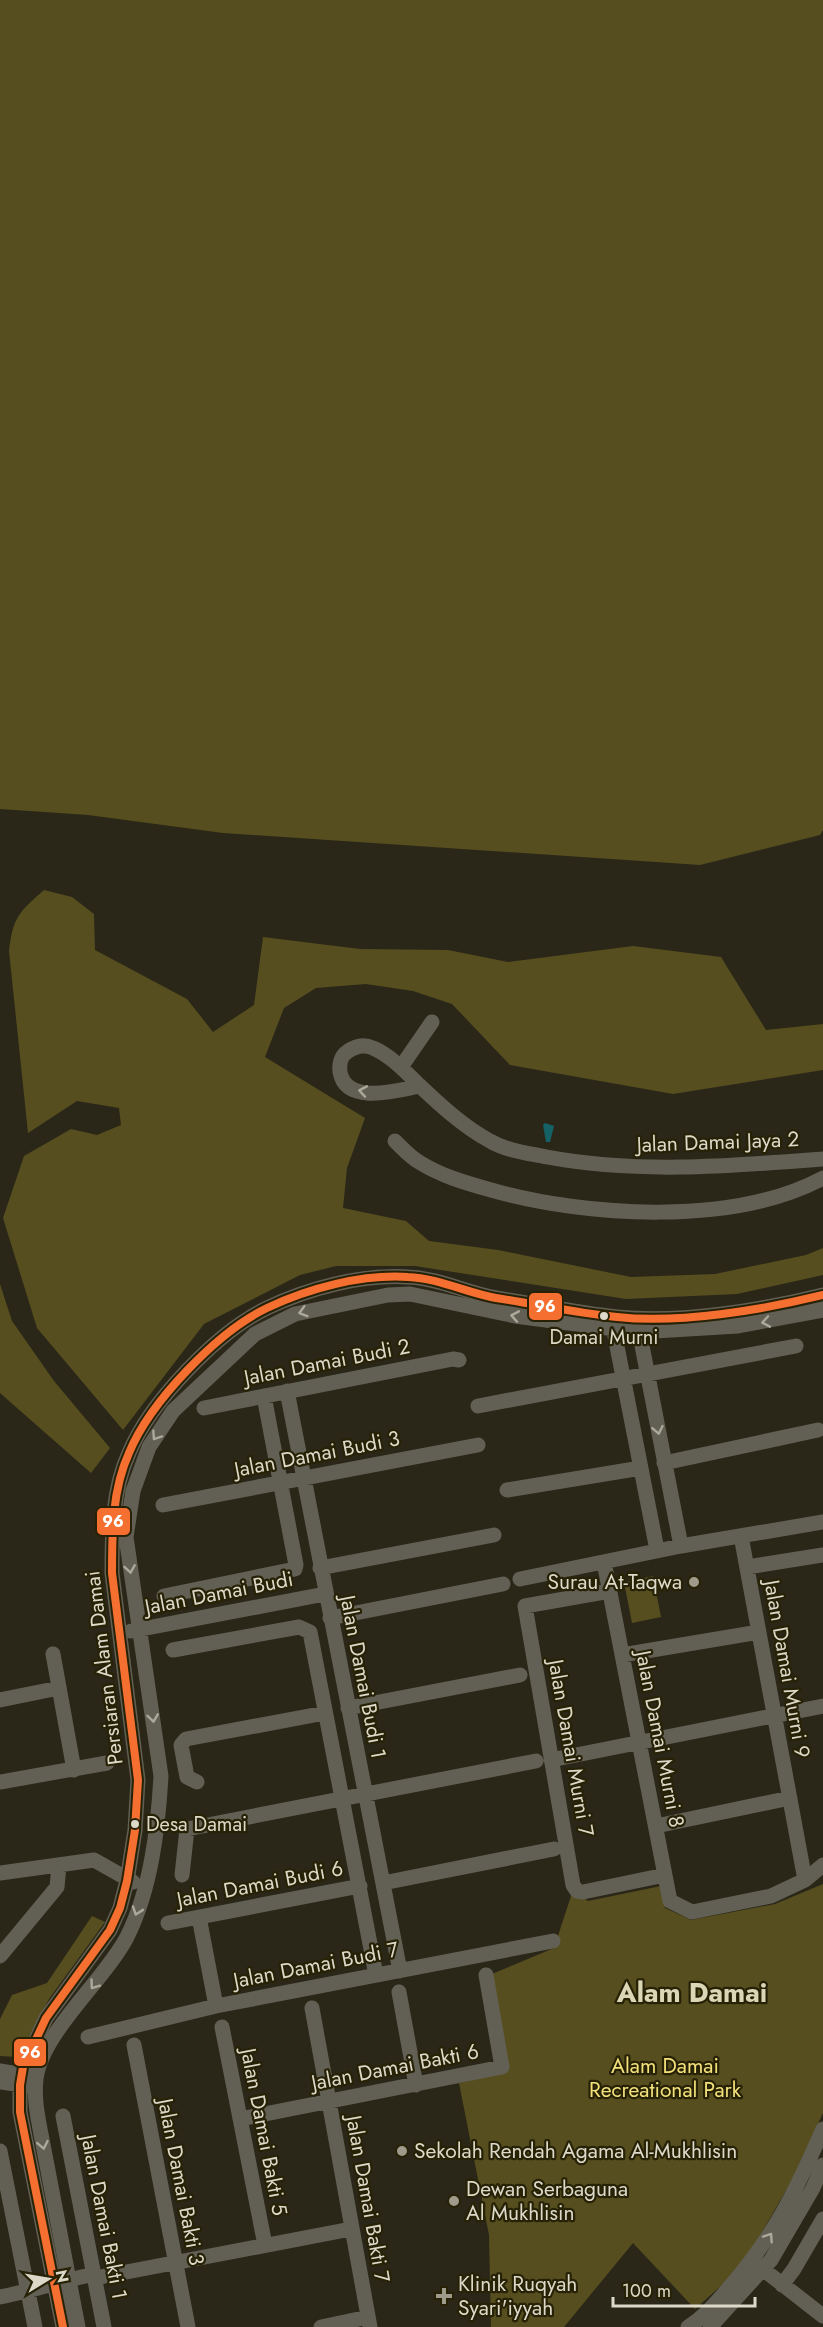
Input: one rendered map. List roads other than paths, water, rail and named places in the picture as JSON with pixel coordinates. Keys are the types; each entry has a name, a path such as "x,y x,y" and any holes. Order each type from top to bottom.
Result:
{"street":[{"path":"400,1067 432,1022"},
{"name":"Jalan Damai Jaya 2","path":"420,1086 362,1093 351,1089 343,1081 340,1062 345,1053 364,1046 375,1048 491,1142 516,1151 573,1162 663,1168 823,1159"},
{"path":"394,1141 418,1162 455,1180 528,1200 596,1210 673,1211 722,1208 801,1190 823,1178"},
{"name":"Persiaran Alam Damai","path":"13,2079 46,2018 110,1930 120,1908 122,1877 135,1830 138,1780 112,1573 115,1501 128,1455 137,1434 154,1408 196,1361 239,1325 266,1308 323,1288 366,1279 408,1277 483,1296 616,1324"},
{"path":"323,1288 328,1305"},
{"name":"Persiaran Alam Damai","path":"36,2082 57,2033 127,1936 145,1885 159,1805 161,1776 126,1537 133,1491 149,1447 173,1411 255,1334 295,1314 364,1298 410,1294 515,1316 638,1325 738,1326 823,1310"},
{"name":"Persiaran Alam Damai","path":"638,1325 737,1312 823,1295"},
{"path":"616,1324 623,1378 657,1550"},
{"path":"638,1325 681,1545"},
{"path":"478,1406 796,1346"},
{"name":"Jalan Damai Budi 2","path":"204,1408 453,1359 459,1360"},
{"name":"Jalan Damai Budi 1","path":"287,1391 302,1478 400,1971"},
{"name":"Jalan Damai Budi","path":"164,1596 295,1569 296,1564 264,1396"},
{"path":"664,1463 818,1430"},
{"name":"Jalan Damai Budi 3","path":"163,1505 478,1445"},
{"path":"507,1490 641,1468"},
{"path":"646,1496 654,1499 664,1494 668,1480"},
{"path":"520,1579 681,1545 823,1522"},
{"name":"Jalan Damai Budi","path":"320,1568 494,1534"},
{"name":"Jalan Damai Murni 9","path":"741,1536 805,1880"},
{"path":"747,1567 823,1555"},
{"name":"Jalan Damai Murni 8","path":"604,1562 670,1901 692,1912 771,1896 805,1880"},
{"path":"330,1618 503,1584"},
{"name":"Jalan Damai Murni 7","path":"609,1591 525,1606 544,1761 576,1891 665,1875"},
{"name":"Jalan Damai Budi","path":"120,1632 325,1594"},
{"path":"135,1600 144,1617 165,1625 149,1639 144,1660"},
{"path":"173,1650 299,1627 310,1632 376,1975"},
{"path":"622,1655 759,1632"},
{"path":"53,1654 74,1770"},
{"path":"348,1708 520,1675"},
{"path":"0,1700 59,1688"},
{"path":"182,1875 187,1829 639,1744 823,1706"},
{"path":"197,1782 187,1777 181,1745 186,1739 325,1713"},
{"path":"0,1782 107,1763"},
{"path":"656,1826 790,1798"},
{"path":"383,1883 554,1849"},
{"path":"0,1873 87,1860 102,1863 122,1877 145,1885"},
{"path":"0,1956 57,1887 59,1864"},
{"path":"805,1880 823,1865"},
{"name":"Jalan Damai Budi 6","path":"168,1923 360,1886"},
{"path":"199,1917 216,2006"},
{"name":"Jalan Damai Budi 7","path":"88,2037 216,2006 553,1941"},
{"name":"Jalan Damai Bakti 6","path":"240,2120 502,2067 486,1975"},
{"path":"399,1992 416,2085"},
{"name":"Jalan Damai Bakti 7","path":"312,2008 369,2322"},
{"name":"Jalan Damai Bakti 5","path":"222,2027 265,2245"},
{"name":"Jalan Damai Bakti 3","path":"134,2045 188,2327"},
{"path":"35,2327 53,2287 36,2082 13,2079 53,2287 63,2327"},
{"name":"Jalan Damai Bakti 1","path":"63,2116 104,2327"},
{"path":"710,2327 758,2265 823,2128"},
{"path":"0,2151 53,2287 78,2327"},
{"path":"688,2327 702,2318 785,2238 823,2165"},
{"path":"782,2284 795,2269 823,2219"},
{"path":"0,2297 53,2287 92,2285 95,2278 351,2229"},
{"path":"758,2265 823,2316"},
{"path":"321,2327 369,2322"}],"water":[{"path":"545,1123 554,1126 550,1142 546,1142 543,1125"}],"place":[{"name":"Damai Murni","path":"604,1316"},
{"name":"Surau At-Taqwa","path":"694,1582"},
{"name":"Desa Damai","path":"135,1824"},
{"name":"Sekolah Rendah Agama Al-Mukhlisin","path":"402,2151"},
{"name":"Dewan Serbaguna Al Mukhlisin","path":"454,2201"},
{"name":"Klinik Ruqyah Syari'iyyah","path":"444,2296"}],"district":[{"name":"Alam Damai","path":"692,1993"}],"park label":[{"name":"Alam Damai Recreational Park","path":"665,2078"}]}
